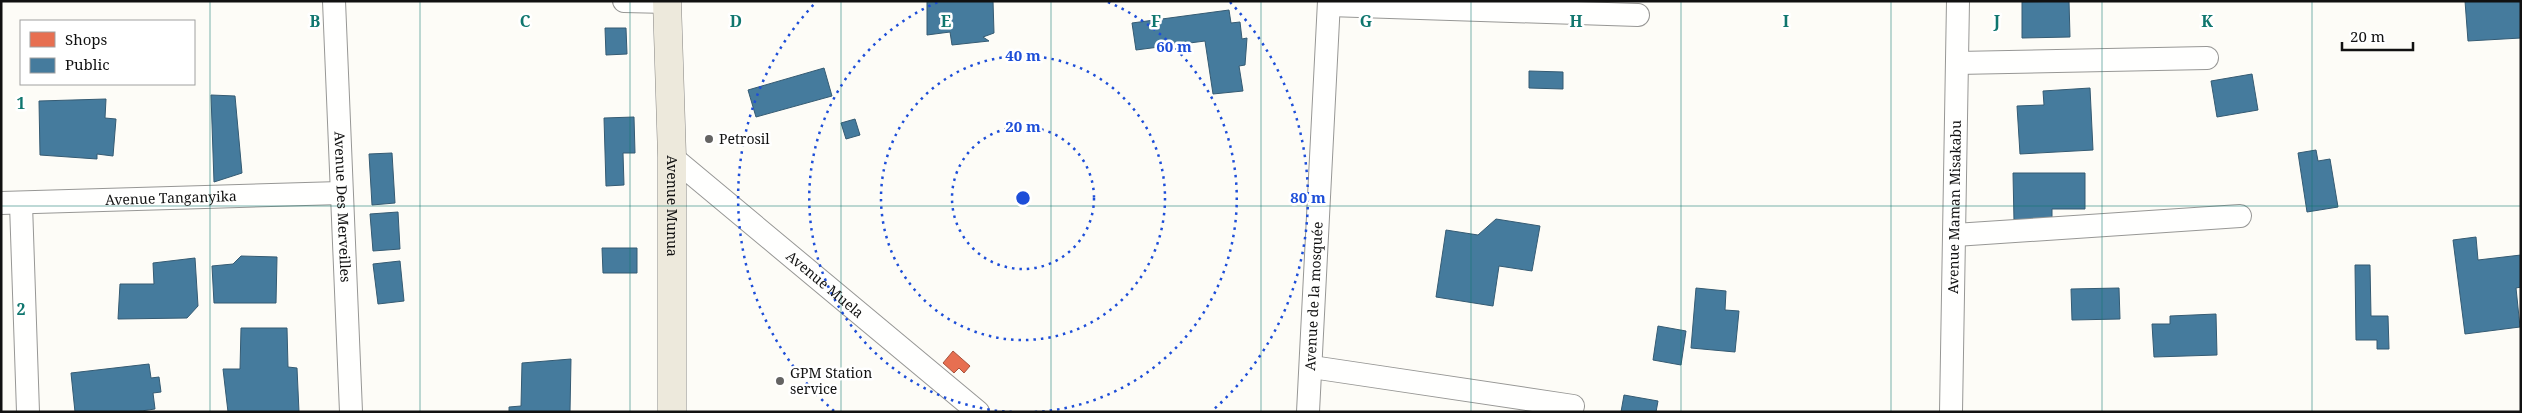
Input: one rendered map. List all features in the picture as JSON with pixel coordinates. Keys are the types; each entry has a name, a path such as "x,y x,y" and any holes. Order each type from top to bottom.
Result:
{"main road":[{"name":"Avenue Munua","path":"667,2 672,158 672,412"}],"street":[{"name":"Avenue Des Merveilles","path":"334,1 340,193 351,412"},
{"path":"624,1 667,2"},
{"name":"Avenue Maman Misakabu","path":"1951,412 1958,1"},
{"path":"1329,3 1638,15"},
{"name":"Avenue de la mosquée","path":"1308,412 1312,367 1329,3"},
{"path":"1957,62 2207,58"},
{"name":"Avenue Muela","path":"672,158 978,412"},
{"name":"Avenue Tanganyika","path":"11,203 340,193"},
{"path":"11,203 28,412"},
{"path":"1954,235 2240,216"},
{"path":"1312,367 1573,406"}],"building: Shops":[{"path":"953,351 970,366 964,373 959,368 954,373 943,363"}],"building: Public":[{"path":"927,1 993,1 994,33 983,37 989,41 952,45 950,32 927,35"},
{"path":"2069,1 2070,37 2022,38 2022,2"},
{"path":"2465,1 2521,1 2521,38 2468,41"},
{"path":"1229,10 1231,23 1240,22 1242,39 1247,38 1245,65 1239,66 1243,91 1213,94 1205,41 1136,50 1132,23"},
{"path":"605,28 626,28 627,54 606,55"},
{"path":"824,68 832,96 756,117 748,90"},
{"path":"1529,71 1563,72 1563,89 1529,88"},
{"path":"2252,74 2258,110 2217,117 2211,81"},
{"path":"2090,88 2093,150 2020,154 2017,106 2044,105 2043,91"},
{"path":"211,95 235,96 242,173 214,182"},
{"path":"106,99 105,118 116,119 113,156 97,154 97,159 40,155 39,101"},
{"path":"634,117 635,153 623,153 624,185 606,186 604,118"},
{"path":"855,119 860,135 846,139 841,123"},
{"path":"2316,150 2318,161 2330,159 2338,207 2307,212 2298,153"},
{"path":"392,153 395,203 372,205 369,154"},
{"path":"2013,173 2085,173 2085,209 2052,209 2052,221 2014,221"},
{"path":"398,212 400,249 373,251 370,214"},
{"path":"1496,219 1540,226 1532,271 1499,266 1493,306 1436,297 1446,230 1478,235"},
{"path":"2476,237 2478,260 2521,255 2521,287 2516,288 2520,327 2465,334 2453,240"},
{"path":"602,248 637,248 637,273 603,273"},
{"path":"241,256 277,257 276,303 214,303 212,266 233,264"},
{"path":"195,258 198,306 187,318 118,319 120,284 154,284 153,263"},
{"path":"400,261 404,301 378,304 373,264"},
{"path":"2355,265 2370,265 2371,316 2388,316 2389,349 2377,349 2377,340 2356,340"},
{"path":"1696,288 1726,291 1725,310 1739,311 1735,352 1691,348"},
{"path":"2119,288 2120,319 2072,320 2071,289"},
{"path":"2216,314 2217,355 2154,357 2152,324 2170,324 2170,316"},
{"path":"1658,326 1686,331 1681,365 1653,360"},
{"path":"241,328 287,328 288,367 297,368 299,412 228,412 223,369 240,369"},
{"path":"571,359 570,412 509,412 509,407 521,406 522,363"},
{"path":"149,364 151,378 159,377 161,392 153,393 155,409 134,412 75,412 71,373"},
{"path":"1624,395 1658,401 1656,412 1621,412"}],"place":[{"name":"Petrosil","path":"709,139"},
{"name":"GPM Station service","path":"780,381"}]}
